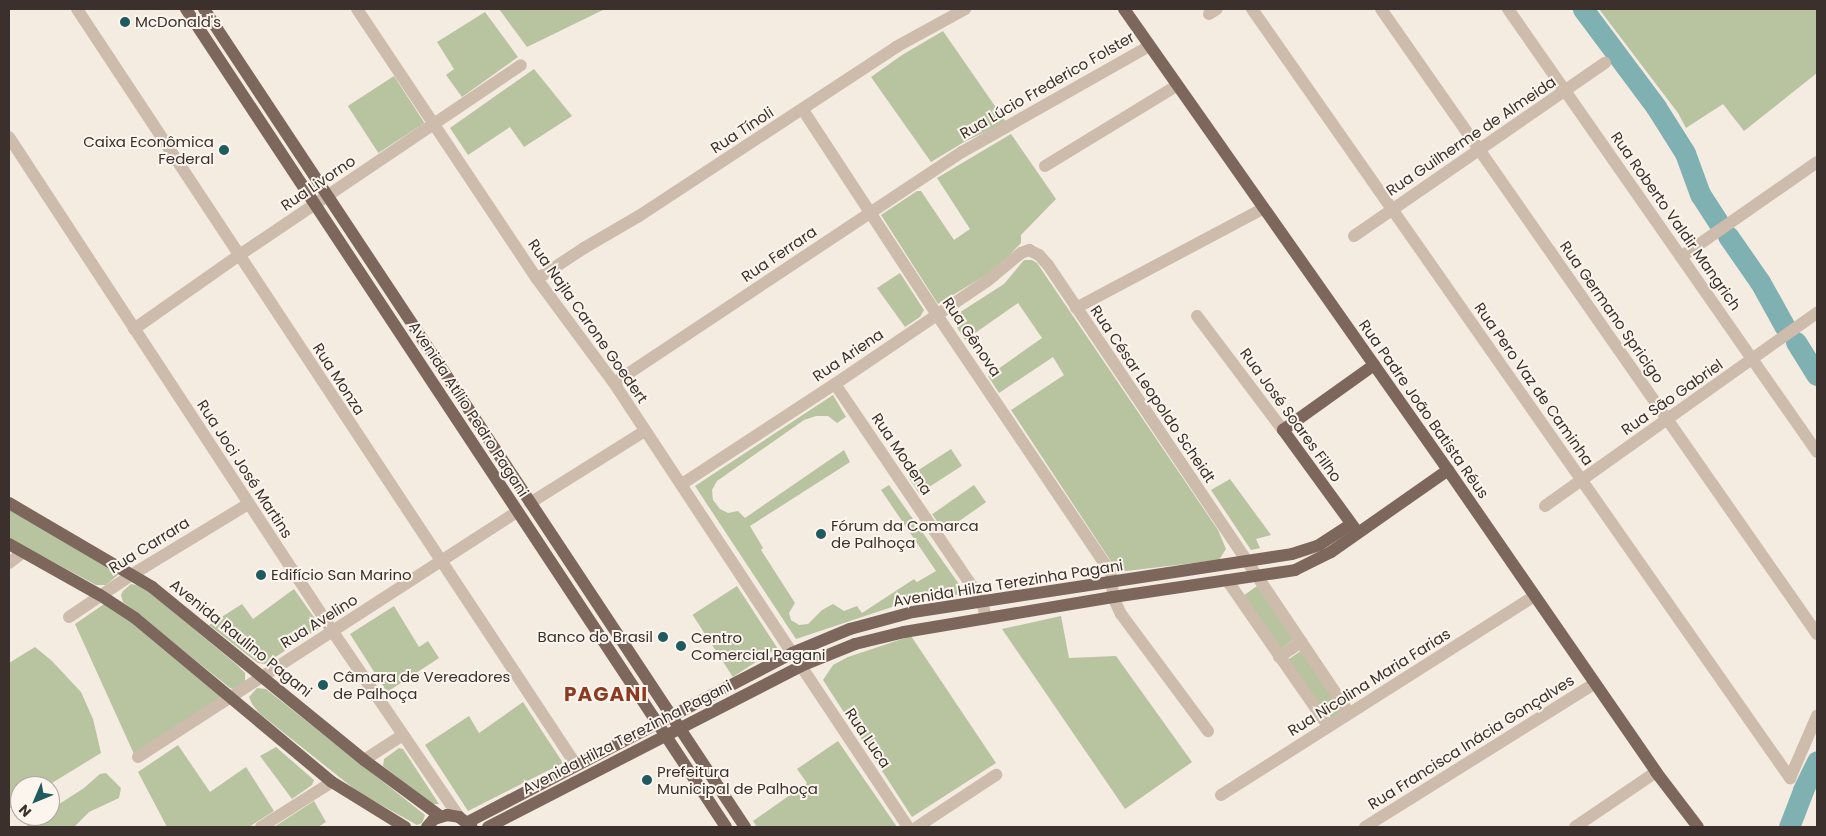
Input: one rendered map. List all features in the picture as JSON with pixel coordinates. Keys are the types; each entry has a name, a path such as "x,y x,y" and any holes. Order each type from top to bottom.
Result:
{"main road":[{"name":"Avenida Atílio Pedro Pagani","path":"186,9 726,827"},
{"name":"Avenida Atílio Pedro Pagani","path":"204,9 744,827"},
{"name":"Rua Padre João Batista Réus","path":"1124,9 1262,209 1448,470 1594,684 1656,772 1698,827"},
{"path":"1283,430 1374,366"},
{"name":"Rua José Soares Filho","path":"1283,430 1355,529"},
{"path":"1355,529 1448,470"},
{"name":"Avenida Raulino Pagani","path":"9,502 133,574 169,599 364,760 440,816"},
{"name":"Avenida Hilza Terezinha Pagani","path":"467,822 792,653 835,634 882,619 952,606 1113,583 1307,550 1355,529"},
{"name":"Avenida Hilza Terezinha Pagani","path":"488,827 801,666 855,644 904,632 956,623 1295,570 1308,565 1355,529"},
{"path":"9,544 100,595 158,635 332,782 405,827"},
{"path":"952,606 956,623"},
{"path":"792,653 801,666"},
{"path":"427,827 440,816 467,822"}],"street":[{"name":"Rua Monza","path":"77,9 238,256 576,765"},
{"name":"Rua Najla Carone Goedert","path":"357,9 537,279 614,383 792,653"},
{"name":"Rua Tínoli","path":"537,279 584,248 640,216 896,47 965,9"},
{"name":"Rua Pero Vaz de Caminha","path":"1252,9 1790,778 1817,716"},
{"name":"Rua Germano Spricigo","path":"1381,9 1817,634"},
{"name":"Rua Roberto Valdir Mangrich","path":"1508,9 1817,452"},
{"name":"Rua Lúcio Frederico Folster","path":"962,152 1149,46"},
{"name":"Rua Guilherme de Almeida","path":"1354,236 1606,63"},
{"name":"Rua Livorno","path":"134,329 238,256 521,66"},
{"path":"1045,166 1176,86"},
{"name":"Rua Gênova","path":"803,110 937,315 1111,573 1113,583"},
{"name":"Rua Joci José Martins","path":"9,136 333,632 467,822"},
{"name":"Rua Ferrara","path":"614,383 962,152"},
{"path":"1681,257 1817,162"},
{"path":"1076,308 1262,209"},
{"name":"Rua César Leopoldo Scheidt","path":"1029,250 1039,254 1048,265 1349,713"},
{"name":"Rua Ariena","path":"682,484 835,384 994,276 1021,253 1029,250"},
{"name":"Rua São Gabriel","path":"1546,506 1817,314"},
{"name":"Rua José Soares Filho","path":"1198,316 1283,430"},
{"name":"Rua Modena","path":"835,384 982,601 986,619"},
{"path":"530,503 645,431"},
{"name":"Rua Carrara","path":"69,617 133,574 248,504"},
{"name":"Rua Avelino","path":"138,757 517,512"},
{"path":"9,563 23,552"},
{"path":"1227,580 1328,726"},
{"path":"1113,583 1113,597 1121,614 1208,731"},
{"name":"Rua Nicolina Maria Farias","path":"1221,795 1534,596"},
{"path":"1279,657 1301,642"},
{"name":"Rua Luca","path":"801,666 908,827"},
{"name":"Rua Francisca Inácia Gonçalves","path":"1365,827 1594,684"},
{"path":"364,760 404,735"},
{"path":"1575,827 1656,772"},
{"path":"917,827 996,775"},
{"path":"261,827 332,782"}],"green space":[{"path":"499,9 605,9 527,47"},
{"path":"1599,9 1817,9 1817,73 1744,131 1723,104 1686,128 1678,113"},
{"path":"485,12 518,57 462,97 446,75 454,69 437,42"},
{"path":"943,31 1006,122 964,142 931,162 871,77 902,55"},
{"path":"534,69 572,116 524,147 510,127 468,155 450,128"},
{"path":"394,76 424,123 378,153 348,106"},
{"path":"1011,134 1056,199 1021,235 1021,243 996,269 938,304 881,215 917,191 921,191 954,240 970,229 937,178"},
{"path":"1024,260 1032,260 1037,263 1218,530 1226,549 1219,560 1118,572 1011,410 1064,375 1053,357 999,393 988,376 1042,338 1018,303 965,340 951,318 1004,284"},
{"path":"900,273 924,310 920,317 905,327 877,288"},
{"path":"833,395 846,417 837,423 828,416 816,416 804,420 717,481 712,490 713,500 720,509 728,513 738,511 745,518 844,450 850,462 750,526 763,548 761,550 795,603 789,613 791,620 799,625 808,624 822,610 833,604 844,611 857,606 862,613 914,579 917,582 936,571 881,490 889,485 966,594 943,596 937,593 901,600 898,605 796,639 695,486"},
{"path":"951,449 962,466 919,494 908,477"},
{"path":"1230,479 1271,535 1256,539 1260,548 1251,550 1211,490"},
{"path":"974,485 986,502 944,531 932,514"},
{"path":"9,510 119,574 106,585 96,585 9,538"},
{"path":"131,584 142,586 236,664 245,673 245,682 234,689 230,688 123,602 121,595"},
{"path":"737,586 777,648 733,677 693,615"},
{"path":"1257,586 1294,639 1279,650 1241,597"},
{"path":"294,589 321,627 265,664 258,663 209,625 242,604 253,619"},
{"path":"107,602 222,696 134,754 75,624"},
{"path":"394,606 419,647 428,641 439,658 387,692 350,634"},
{"path":"1061,616 1069,658 1116,656 1192,762 1125,809 1002,629"},
{"path":"911,636 996,763 912,817 823,680 833,665 848,657"},
{"path":"35,647 52,661 81,692 93,719 101,753 60,778 60,776 10,776 9,809 9,663"},
{"path":"1302,650 1344,710 1329,720 1287,660"},
{"path":"257,688 266,689 425,815 422,823 417,825 358,792 259,713 249,697"},
{"path":"523,702 563,763 468,811 425,745 469,716 479,733"},
{"path":"838,741 897,827 757,827 753,821 807,783 797,769"},
{"path":"178,745 210,792 246,767 274,811 249,827 167,827 138,772"},
{"path":"276,747 314,780 312,785 292,799 260,756"},
{"path":"399,748 403,749 439,804 432,804 383,766 384,759"},
{"path":"106,773 121,788 119,798 89,812 74,827 25,827 60,826 60,804 84,788 100,774"},
{"path":"314,801 326,822 318,827 274,827"}],"waterway":[{"path":"1583,9 1656,107 1685,153 1700,194 1718,222"},
{"path":"1728,236 1760,282 1785,327"},
{"path":"1796,342 1817,375"},
{"path":"1789,827 1803,790 1817,761"}],"place":[{"name":"McDonald's","path":"125,22"},
{"name":"Caixa Econômica Federal","path":"224,150"},
{"name":"Fórum da Comarca de Palhoça","path":"821,534"},
{"name":"Edifício San Marino","path":"261,575"},
{"name":"Banco do Brasil","path":"663,637"},
{"name":"Centro Comercial Pagani","path":"681,646"},
{"name":"Câmara de Vereadores de Palhoça","path":"323,685"},
{"name":"Prefeitura Municipal de Palhoça","path":"647,780"}],"district":[{"name":"PAGANI","path":"606,694"}]}
